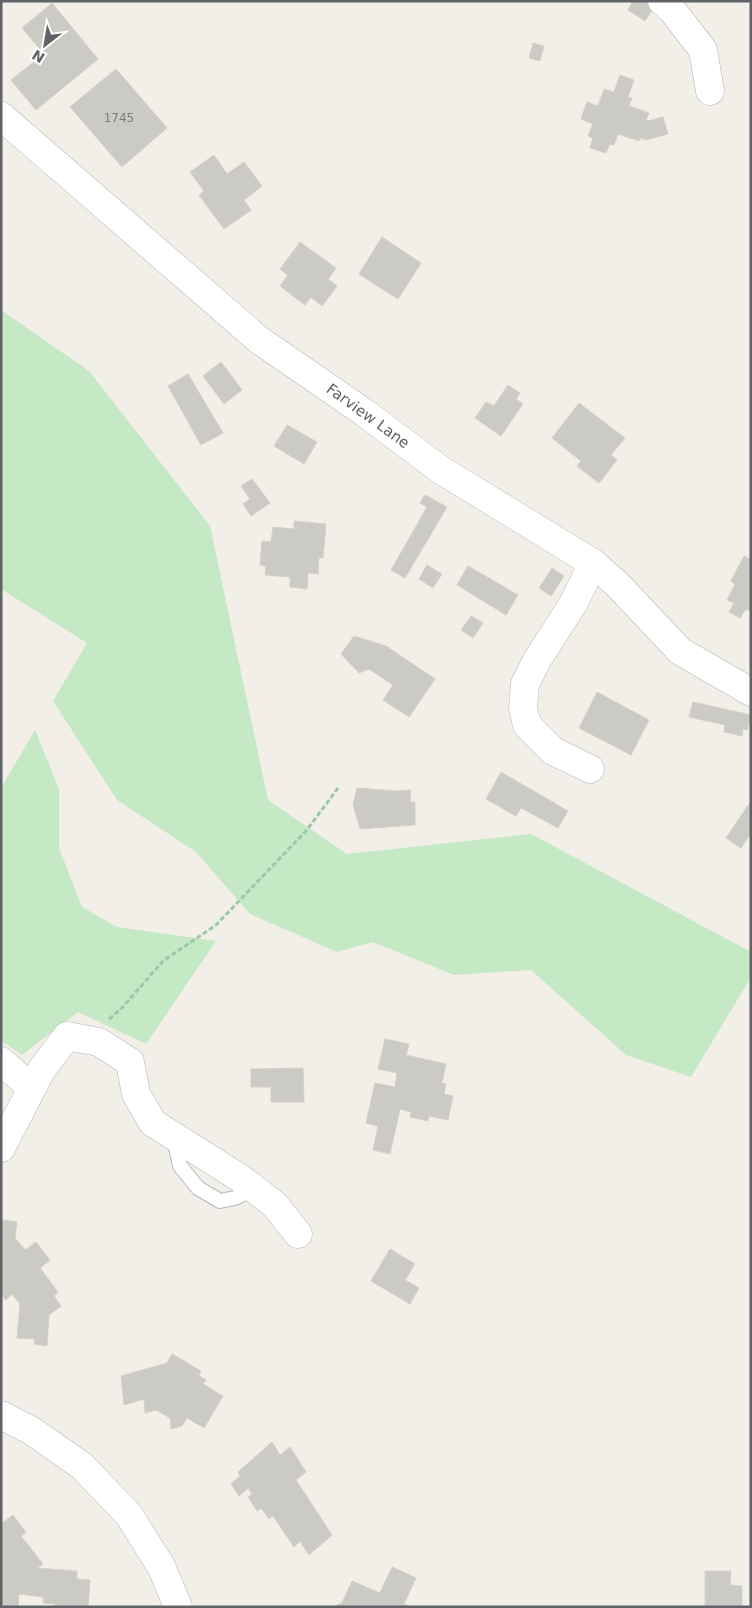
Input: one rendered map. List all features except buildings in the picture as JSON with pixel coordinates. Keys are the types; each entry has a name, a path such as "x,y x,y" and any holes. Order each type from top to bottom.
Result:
{"street":[{"path":"662,1 672,10 703,50 710,92"},
{"name":"Farview Lane","path":"1,116 259,340 365,413 441,470 593,564 617,584 680,651 751,692"},
{"path":"590,769 553,751 527,725 523,708 525,684 593,564"},
{"path":"1,1148 42,1069 67,1036 98,1042 130,1062 136,1094 153,1123 240,1178 274,1205 298,1234"},
{"path":"1,1061 32,1088"},
{"path":"1,1415 32,1431 82,1466 129,1515 162,1568 178,1607"}],"path":[{"path":"84,1039 121,1008 163,961 216,925 306,832 338,788"}],"green space":[{"path":"1,310 89,371 210,526 268,800 347,854 531,834 751,952 751,977 691,1077 626,1055 531,970 454,975 373,942 337,952 250,914 196,852 117,800 53,701 87,643 1,589"},
{"path":"35,730 59,789 59,848 82,907 117,927 216,941 146,1044 78,1012 22,1055 1,1041 1,788"}]}
